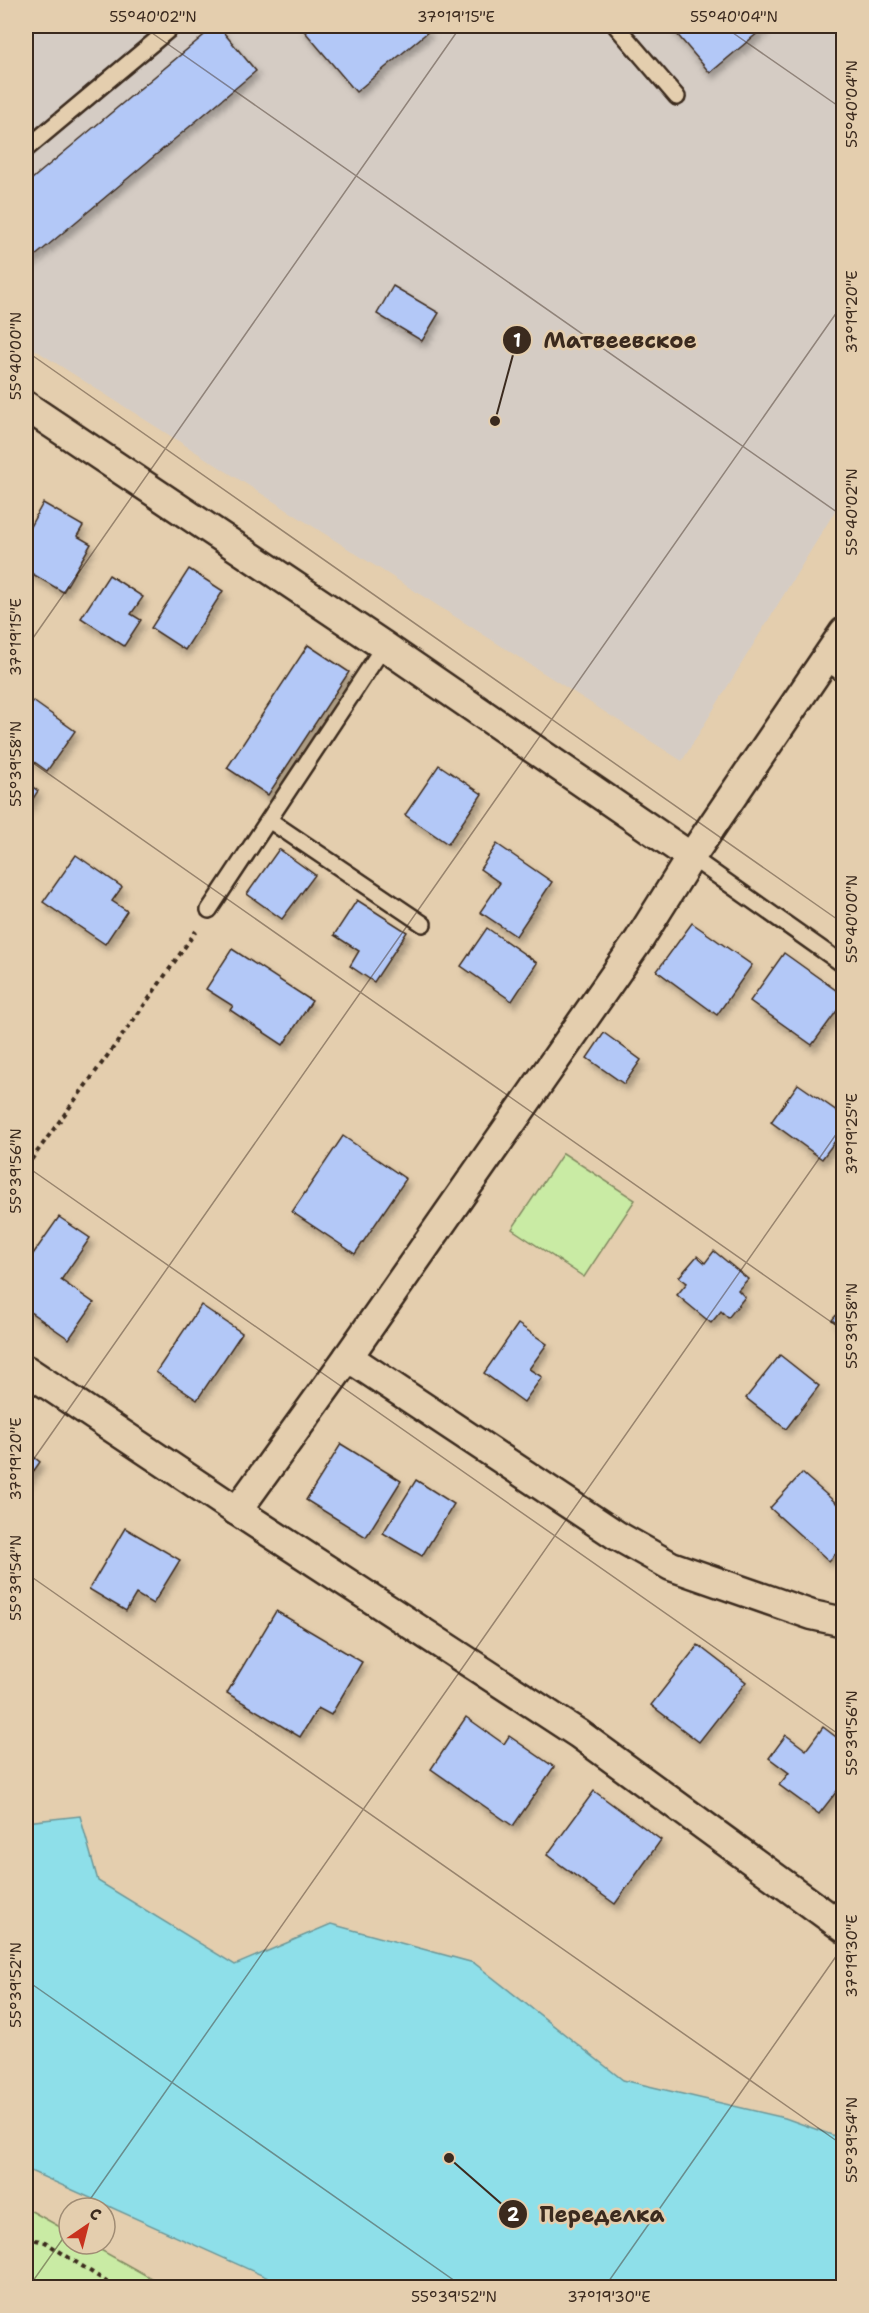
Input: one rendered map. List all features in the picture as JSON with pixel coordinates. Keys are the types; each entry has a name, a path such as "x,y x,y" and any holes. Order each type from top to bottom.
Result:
{"street":[{"path":"26,406 384,646 691,856"},
{"path":"237,1511 348,1357 639,940 691,856 834,668 843,632"},
{"path":"348,1357 616,1535 671,1566 812,1616 843,1622"},
{"path":"26,1370 579,1734 843,1928"}],"lane":[{"path":"26,149 173,26"},
{"path":"616,26 676,97"},
{"path":"209,910 384,646"},
{"path":"269,820 423,924"},
{"path":"691,856 843,965"}],"path":[{"path":"26,1167 143,1007 209,910"},
{"path":"26,2238 45,2242 116,2288"}],"shaded area":[{"path":"26,26 843,26 843,498 682,761 26,344"}],"green space":[{"path":"563,1153 635,1200 584,1277 512,1229"},
{"path":"26,2208 57,2225 57,2256 111,2256 167,2287 26,2287"}],"water":[{"path":"80,1816 98,1881 235,1965 331,1924 474,1963 623,2080 785,2118 843,2139 843,2287 288,2287 117,2210 117,2196 86,2196 26,2169 26,1822"}],"building":[{"path":"215,26 218,26 256,71 28,262 26,259 26,184"},
{"path":"300,26 424,26 429,31 356,92"},
{"path":"670,26 766,26 710,73"},
{"path":"393,286 439,313 422,341 377,314"},
{"path":"43,503 83,526 77,536 91,544 63,592 26,570 26,534"},
{"path":"189,569 223,591 185,650 151,628"},
{"path":"109,575 143,597 131,614 141,620 124,646 81,618"},
{"path":"308,645 349,672 268,795 227,768"},
{"path":"33,701 75,731 47,771 26,756 26,711"},
{"path":"439,765 482,794 448,844 405,815"},
{"path":"26,782 38,791 26,809"},
{"path":"497,844 552,882 516,936 480,912 500,883 480,869"},
{"path":"279,849 315,875 282,919 247,894"},
{"path":"76,855 122,887 112,901 127,911 105,944 43,902"},
{"path":"357,900 407,932 374,982 350,966 359,951 334,935"},
{"path":"692,923 752,965 717,1015 657,971"},
{"path":"487,928 537,963 512,1001 461,966"},
{"path":"232,949 312,1001 283,1045 230,1010 233,1006 206,989"},
{"path":"784,953 844,996 844,1001 812,1045 750,1001"},
{"path":"604,1033 641,1060 624,1084 587,1058"},
{"path":"798,1084 844,1116 844,1129 822,1159 771,1122"},
{"path":"343,1136 406,1179 355,1254 292,1212"},
{"path":"59,1217 90,1238 61,1280 94,1303 69,1339 26,1309 26,1264"},
{"path":"714,1251 748,1279 738,1290 745,1297 728,1318 721,1311 711,1323 677,1295 687,1283 679,1277 697,1256 705,1263"},
{"path":"201,1305 242,1333 197,1400 156,1372"},
{"path":"844,1306 844,1328 832,1320"},
{"path":"518,1324 547,1344 529,1369 542,1377 524,1402 484,1373"},
{"path":"780,1355 819,1386 786,1429 746,1398"},
{"path":"341,1444 401,1481 366,1537 306,1500"},
{"path":"26,1451 40,1462 26,1482"},
{"path":"802,1473 844,1510 844,1545 829,1561 770,1508"},
{"path":"416,1480 454,1504 422,1556 383,1533"},
{"path":"125,1528 180,1560 153,1604 136,1594 126,1611 89,1589"},
{"path":"276,1611 362,1662 331,1715 318,1708 300,1737 227,1693"},
{"path":"698,1645 746,1682 699,1742 651,1705"},
{"path":"466,1717 504,1744 509,1736 554,1767 513,1826 431,1769"},
{"path":"823,1727 844,1743 844,1782 819,1814 779,1785 789,1773 769,1758 786,1735 806,1750"},
{"path":"594,1791 661,1840 615,1904 547,1855"}],"place":[{"name":"Матвеевское","path":"495,421"},
{"name":"Переделка","path":"449,2158"}]}
